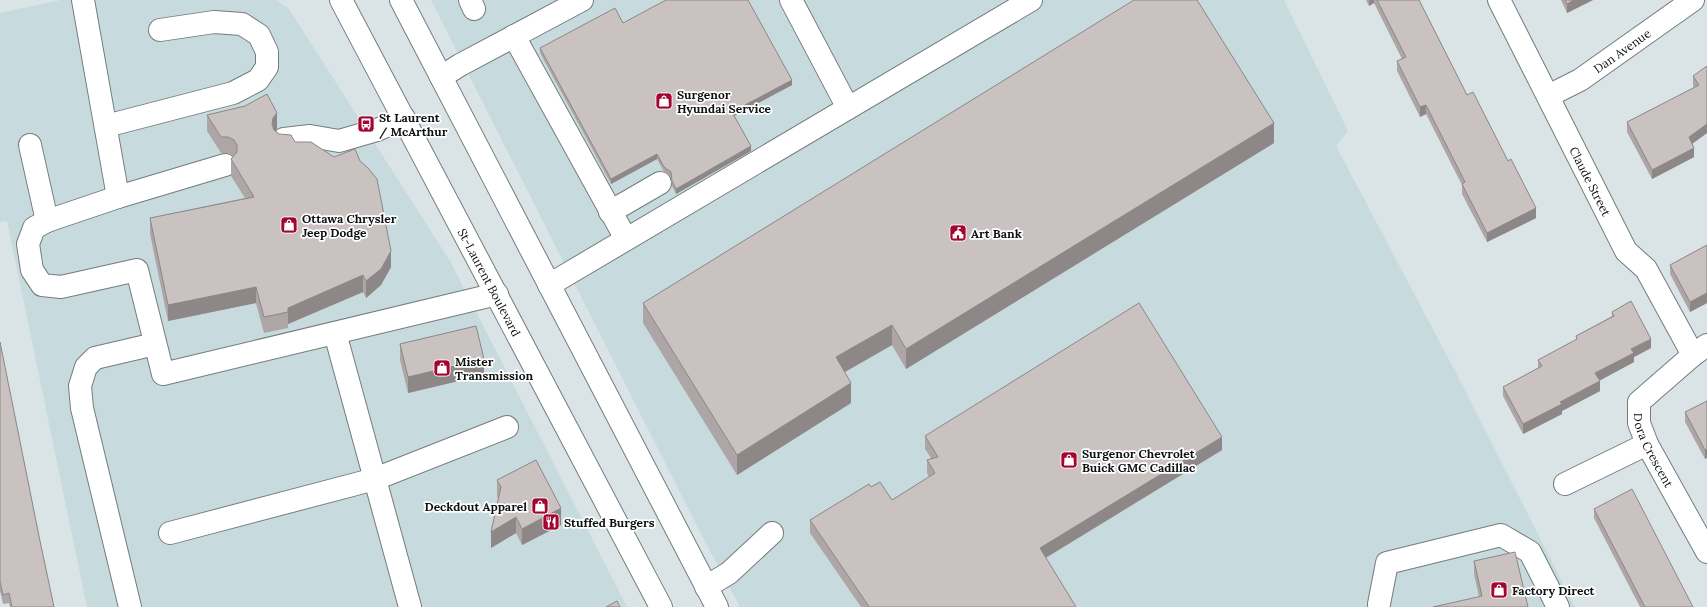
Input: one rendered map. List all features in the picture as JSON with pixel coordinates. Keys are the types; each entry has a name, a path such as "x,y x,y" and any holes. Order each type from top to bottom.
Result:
{"main road":[{"path":"83,0 118,198"},
{"name":"St-Laurent Boulevard","path":"341,0 661,607"},
{"path":"402,0 717,607"},
{"path":"441,77 582,0"},
{"path":"791,0 848,108"},
{"path":"549,285 1031,0"},
{"name":"Claude Street","path":"1499,0 1626,251 1646,269 1700,350"},
{"name":"Dan Avenue","path":"1548,96 1580,80 1693,0"},
{"path":"106,126 234,93 258,80 267,67 267,52 259,35 242,24 214,22 160,30"},
{"path":"514,36 626,239"},
{"path":"284,139 310,136 339,141 377,130 404,118"},
{"path":"30,145 47,221"},
{"path":"225,165 47,221 34,228 28,244 32,270 42,285 61,287 137,270 163,374 497,294"},
{"path":"610,212 660,183"},
{"path":"335,333 410,607"},
{"path":"130,607 82,408 80,386 86,367 95,358 155,344"},
{"name":"Dora Crescent","path":"1700,350 1639,402 1639,423 1648,444 1707,552"},
{"path":"170,533 376,480 507,427"},
{"path":"1566,484 1648,444"},
{"path":"706,587 729,573 772,533"},
{"path":"1379,604 1388,563 1501,535 1530,552 1558,607"}],"shaded area":[{"path":"61,0 276,0 289,9 450,261 627,607 87,607 7,221 0,222 0,13"},
{"path":"431,0 1284,0 1348,131 1336,146 1454,369 1575,607 740,607 701,534"}],"building":[{"name":"Surgenor Hyundai Service","path":"666,0 748,0 792,80 732,112 751,146 676,189 672,181 671,172 664,167 657,154 611,179 540,48 615,8 623,23"},
{"name":"Art Bank","path":"1134,0 1197,0 1274,123 906,349 892,325 836,357 851,383 737,455 643,303"},
{"path":"1377,0 1419,0 1467,95 1473,92 1508,161 1511,159 1536,208 1487,233 1462,184 1465,182 1426,105 1420,107 1397,61 1406,57"},
{"path":"1565,0 1574,0 1567,4"},
{"path":"1707,66 1707,124 1689,137 1694,148 1652,170 1627,122 1699,85 1693,76"},
{"name":"Ottawa Chrysler Jeep Dodge","path":"267,94 277,113 273,118 272,124 274,130 279,134 291,135 295,142 311,142 334,157 355,149 360,161 377,179 391,251 381,269 366,281 363,275 288,308 288,312 264,317 256,287 168,305 150,218 254,197 231,159 237,152 237,145 234,140 228,137 221,137 207,115 245,106"},
{"path":"1707,245 1707,293 1690,302 1670,265"},
{"path":"1631,301 1651,339 1631,349 1634,353 1595,373 1600,381 1560,402 1562,404 1523,424 1503,387 1542,366 1538,360 1577,339 1576,336 1614,316 1612,312"},
{"name":"Surgenor Chevrolet Buick GMC Cadillac","path":"1139,303 1222,437 1040,548 1076,607 868,607 810,520 869,484 871,487 880,482 892,500 935,473 927,460 938,457 925,436"},
{"path":"476,326 484,359 408,377 400,344"},
{"path":"0,342 54,607 12,607 9,593 3,595 0,582"},
{"path":"1707,401 1707,449 1705,450 1685,412"},
{"path":"536,460 561,508 522,529 516,517 491,532 501,487 497,480"},
{"path":"1632,489 1693,607 1645,607 1594,509"},
{"name":"Factory Direct","path":"1515,552 1528,607 1433,607 1482,596 1474,561"},
{"path":"617,601 620,607 606,607"}],"place":[{"name":"Surgenor Hyundai Service","path":"664,101"},
{"name":"St Laurent / McArthur","path":"366,124"},
{"name":"Ottawa Chrysler Jeep Dodge","path":"289,225"},
{"name":"Art Bank","path":"958,233"},
{"name":"Mister Transmission","path":"442,368"},
{"name":"Surgenor Chevrolet Buick GMC Cadillac","path":"1069,460"},
{"name":"Deckdout Apparel","path":"540,506"},
{"name":"Stuffed Burgers","path":"551,522"},
{"name":"Factory Direct","path":"1499,590"}]}
